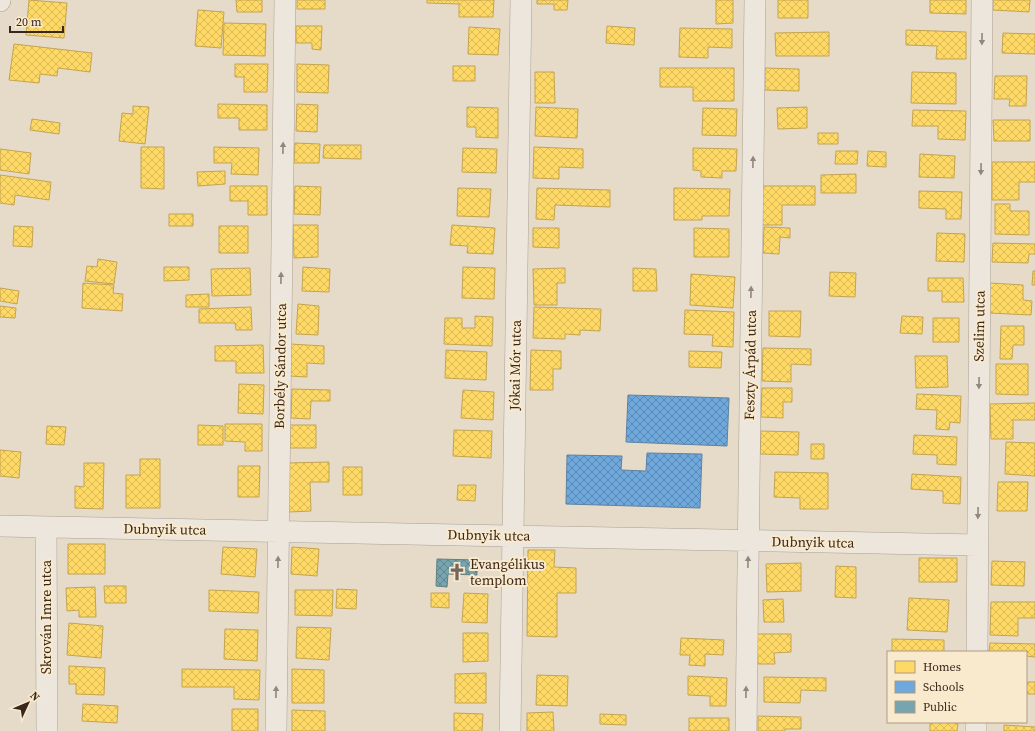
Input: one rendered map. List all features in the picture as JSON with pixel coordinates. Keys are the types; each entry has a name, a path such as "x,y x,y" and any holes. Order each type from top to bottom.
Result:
{"street":[{"name":"Borbély Sándor utca","path":"276,731 285,0"},
{"name":"Jókai Mór utca","path":"510,731 521,0"},
{"name":"Feszty Árpád utca","path":"746,731 755,0"},
{"name":"Szelim utca","path":"977,651 982,0"},
{"name":"Dubnyik utca","path":"0,526 977,545"},
{"name":"Skrován Imre utca","path":"46,526 47,731"}],"building: Homes":[{"path":"29,0 67,3 64,38 26,35"},
{"path":"236,0 262,0 262,12 237,12"},
{"path":"297,0 325,0 325,9 297,9"},
{"path":"427,0 494,0 493,17 459,17 459,4 427,3"},
{"path":"537,0 568,0 567,10 554,10 554,4 537,4"},
{"path":"716,0 733,0 733,23 716,24"},
{"path":"778,0 808,0 808,18 778,18"},
{"path":"930,0 966,0 966,14 930,13"},
{"path":"993,0 1030,0 1029,12 993,10"},
{"path":"198,10 224,12 221,48 195,46"},
{"path":"224,23 266,24 265,56 223,55"},
{"path":"296,26 322,26 321,50 312,49 312,43 296,43"},
{"path":"607,26 635,28 634,45 606,43"},
{"path":"469,27 500,29 498,55 468,54"},
{"path":"680,28 732,29 732,48 708,47 708,58 679,57"},
{"path":"906,30 966,32 966,59 936,59 937,46 906,45"},
{"path":"829,32 829,56 776,56 775,33"},
{"path":"1003,33 1035,34 1035,54 1002,53"},
{"path":"14,44 92,53 90,72 58,68 57,76 40,74 39,83 9,80"},
{"path":"235,64 268,64 267,92 244,92 244,77 235,77"},
{"path":"297,64 329,65 328,93 297,92"},
{"path":"453,66 475,66 475,81 453,81"},
{"path":"660,68 734,68 734,101 693,101 693,87 660,87"},
{"path":"765,68 799,69 799,91 765,90"},
{"path":"535,72 554,72 555,103 535,103"},
{"path":"912,72 956,73 956,104 911,103"},
{"path":"995,76 1027,76 1026,106 1009,106 1010,99 994,99"},
{"path":"218,104 267,105 267,130 239,130 239,118 218,118"},
{"path":"297,104 318,105 317,132 296,131"},
{"path":"133,106 149,107 145,144 119,141 122,113 133,114"},
{"path":"467,107 498,108 498,138 476,137 476,127 467,127"},
{"path":"536,107 578,109 577,138 535,136"},
{"path":"807,107 807,128 778,129 777,108"},
{"path":"703,108 737,109 736,136 702,135"},
{"path":"913,110 966,111 965,140 938,139 938,126 912,126"},
{"path":"32,119 60,123 59,134 30,130"},
{"path":"993,120 1030,120 1030,141 994,141"},
{"path":"818,133 838,133 838,144 818,144"},
{"path":"295,143 320,144 319,163 294,163"},
{"path":"324,145 361,145 361,159 323,158"},
{"path":"141,147 164,147 164,189 141,188"},
{"path":"214,147 259,148 258,175 231,174 232,163 214,163"},
{"path":"534,147 583,149 583,168 559,167 559,179 533,178"},
{"path":"463,148 497,149 496,173 462,172"},
{"path":"693,148 737,149 736,171 722,171 722,178 701,177 701,171 693,170"},
{"path":"0,149 31,153 29,174 0,170"},
{"path":"836,151 858,151 857,164 835,164"},
{"path":"868,151 886,152 886,167 867,166"},
{"path":"920,154 955,156 954,178 919,177"},
{"path":"992,162 1035,162 1035,182 1019,182 1019,200 992,200"},
{"path":"225,171 225,184 198,186 197,172"},
{"path":"856,174 856,193 821,193 821,175"},
{"path":"0,175 51,182 49,200 15,195 14,205 0,203"},
{"path":"230,186 267,186 267,215 248,215 248,201 230,201"},
{"path":"295,186 321,187 320,215 294,214"},
{"path":"760,186 815,186 815,205 782,205 782,225 760,225"},
{"path":"458,188 491,189 489,217 457,216"},
{"path":"537,188 610,190 610,207 555,205 554,220 536,219"},
{"path":"674,188 730,189 729,216 702,216 702,220 674,220"},
{"path":"919,191 962,192 961,219 946,219 946,209 919,208"},
{"path":"995,204 1010,204 1010,211 1029,211 1029,235 995,234"},
{"path":"169,214 193,214 193,226 169,226"},
{"path":"293,225 318,225 318,257 294,258"},
{"path":"452,225 495,228 493,254 467,253 468,246 450,245"},
{"path":"14,226 33,227 32,247 13,246"},
{"path":"219,226 248,226 248,253 219,253"},
{"path":"764,227 790,228 790,238 780,237 779,254 763,253"},
{"path":"533,228 559,228 559,248 533,247"},
{"path":"694,228 729,229 729,257 694,257"},
{"path":"937,233 965,234 964,262 936,261"},
{"path":"993,243 1035,244 1035,254 1029,254 1028,263 992,262"},
{"path":"98,259 117,262 114,284 85,281 87,266 97,267"},
{"path":"164,267 189,267 189,280 164,281"},
{"path":"303,267 330,269 329,292 302,291"},
{"path":"463,267 495,268 494,299 462,298"},
{"path":"250,268 251,295 212,296 211,269"},
{"path":"565,268 565,283 557,283 557,305 534,305 533,269"},
{"path":"633,268 656,269 657,291 633,291"},
{"path":"1033,271 1035,271 1035,285 1032,285"},
{"path":"830,272 856,273 855,297 829,296"},
{"path":"691,274 735,277 733,308 690,305"},
{"path":"928,278 963,278 964,302 942,302 942,291 928,291"},
{"path":"83,283 114,285 113,293 123,294 122,311 82,308"},
{"path":"990,283 1023,285 1023,300 1032,301 1031,315 989,313"},
{"path":"0,288 19,291 17,304 0,301"},
{"path":"209,294 209,307 186,307 186,295"},
{"path":"298,304 319,306 318,335 296,334"},
{"path":"0,306 16,308 15,318 0,317"},
{"path":"251,307 252,330 236,330 235,323 199,323 199,309"},
{"path":"534,307 601,309 600,331 580,330 580,335 565,334 565,339 533,338"},
{"path":"685,310 734,312 733,347 712,346 713,335 684,334"},
{"path":"769,311 801,311 800,337 769,336"},
{"path":"475,316 493,317 492,346 444,344 445,318 462,318 462,328 475,328"},
{"path":"902,316 923,317 922,334 900,333"},
{"path":"933,318 959,318 959,342 933,342"},
{"path":"1001,326 1024,326 1024,345 1013,345 1012,359 1000,359"},
{"path":"290,344 324,346 324,364 307,363 307,377 289,376"},
{"path":"263,345 264,373 236,373 236,361 215,361 215,346"},
{"path":"763,348 811,349 811,365 791,364 791,382 762,381"},
{"path":"446,350 487,352 486,380 445,378"},
{"path":"531,350 561,351 561,369 553,369 553,390 530,390"},
{"path":"689,351 722,352 721,368 689,367"},
{"path":"915,356 947,356 948,387 916,388"},
{"path":"996,364 1028,364 1028,395 996,394"},
{"path":"239,384 264,385 263,414 238,413"},
{"path":"762,388 792,388 792,402 783,402 783,418 761,417"},
{"path":"292,389 330,390 330,401 311,401 310,419 291,418"},
{"path":"463,390 494,392 493,420 461,418"},
{"path":"917,394 961,396 960,423 950,422 949,430 936,429 937,410 916,409"},
{"path":"1035,403 1035,420 1013,420 1013,439 991,439 990,404"},
{"path":"225,424 262,424 262,451 245,451 245,442 225,441"},
{"path":"198,425 223,426 223,445 198,445"},
{"path":"290,425 316,425 316,448 290,448"},
{"path":"47,426 66,427 64,445 46,444"},
{"path":"454,430 492,431 491,458 453,456"},
{"path":"761,431 799,432 798,455 760,454"},
{"path":"914,435 957,437 956,465 937,464 937,455 913,454"},
{"path":"1006,442 1035,443 1035,476 1005,474"},
{"path":"811,444 824,444 824,459 811,459"},
{"path":"0,450 21,452 19,478 0,476"},
{"path":"140,459 160,459 160,508 126,508 126,475 140,475"},
{"path":"329,462 329,482 310,482 311,511 289,512 287,463"},
{"path":"84,463 104,463 103,509 75,508 75,486 84,487"},
{"path":"238,466 260,466 259,497 238,497"},
{"path":"343,467 362,467 362,495 343,495"},
{"path":"775,472 828,473 828,509 800,509 800,498 774,497"},
{"path":"912,474 961,477 960,504 943,503 943,491 911,489"},
{"path":"998,482 1028,482 1027,511 997,511"},
{"path":"458,485 476,485 475,501 457,500"},
{"path":"68,544 105,544 105,574 68,574"},
{"path":"223,547 257,549 255,577 221,574"},
{"path":"292,547 319,549 317,576 291,574"},
{"path":"528,550 555,550 554,567 576,568 576,593 557,593 557,637 527,636"},
{"path":"919,558 957,558 957,582 919,582"},
{"path":"992,561 1025,562 1024,586 991,585"},
{"path":"801,563 801,591 767,592 766,564"},
{"path":"836,566 856,567 856,598 835,597"},
{"path":"104,586 126,586 126,603 105,603"},
{"path":"95,587 96,617 79,617 79,610 67,611 66,588"},
{"path":"337,589 357,590 356,609 336,608"},
{"path":"209,590 259,592 258,613 209,611"},
{"path":"295,590 333,590 332,616 295,615"},
{"path":"431,593 449,593 449,608 431,607"},
{"path":"464,593 488,594 487,623 462,622"},
{"path":"909,598 949,600 947,632 907,630"},
{"path":"783,599 784,622 764,622 763,600"},
{"path":"991,602 1035,602 1035,618 1018,618 1018,636 990,635"},
{"path":"69,623 103,626 101,658 67,655"},
{"path":"297,627 331,628 329,660 296,658"},
{"path":"225,629 258,630 257,661 224,659"},
{"path":"463,633 488,633 488,661 463,662"},
{"path":"757,634 791,634 791,652 774,653 775,664 758,664"},
{"path":"681,638 724,640 723,655 705,654 705,666 689,665 690,655 680,655"},
{"path":"892,639 944,640 944,651 892,651"},
{"path":"990,643 1035,644 1035,657 1027,656 1027,651 989,651"},
{"path":"69,666 105,668 104,695 76,694 76,684 69,684"},
{"path":"182,669 260,670 259,700 234,699 234,687 182,687"},
{"path":"292,669 324,670 324,703 292,703"},
{"path":"486,673 486,703 455,703 455,674"},
{"path":"537,675 568,676 567,706 536,705"},
{"path":"688,676 727,678 726,706 710,706 710,696 688,695"},
{"path":"764,677 826,678 826,691 801,690 800,703 764,702"},
{"path":"1027,682 1035,682 1035,694 1027,694"},
{"path":"83,704 118,706 117,723 82,721"},
{"path":"232,709 258,709 258,731 232,731"},
{"path":"292,710 325,711 325,731 292,731"},
{"path":"553,712 554,731 527,731 527,713"},
{"path":"454,713 483,714 482,731 454,731"},
{"path":"600,714 626,715 626,725 600,724"},
{"path":"758,716 801,717 801,729 785,729 785,731 758,731"},
{"path":"689,718 729,718 729,731 689,731"},
{"path":"930,723 958,723 957,731 930,731"},
{"path":"1004,725 1035,727 1035,731 1004,731"}],"building: Schools":[{"path":"628,395 729,398 727,446 626,442"},
{"path":"647,453 702,454 700,508 566,504 567,455 622,456 621,470 646,471"}],"building: Public":[{"name":"Evangélikus templom","path":"437,559 477,560 477,565 480,565 479,570 477,570 477,575 448,574 447,587 436,586"}],"place":[{"name":"Evangélikus templom","path":"457,572"}]}
